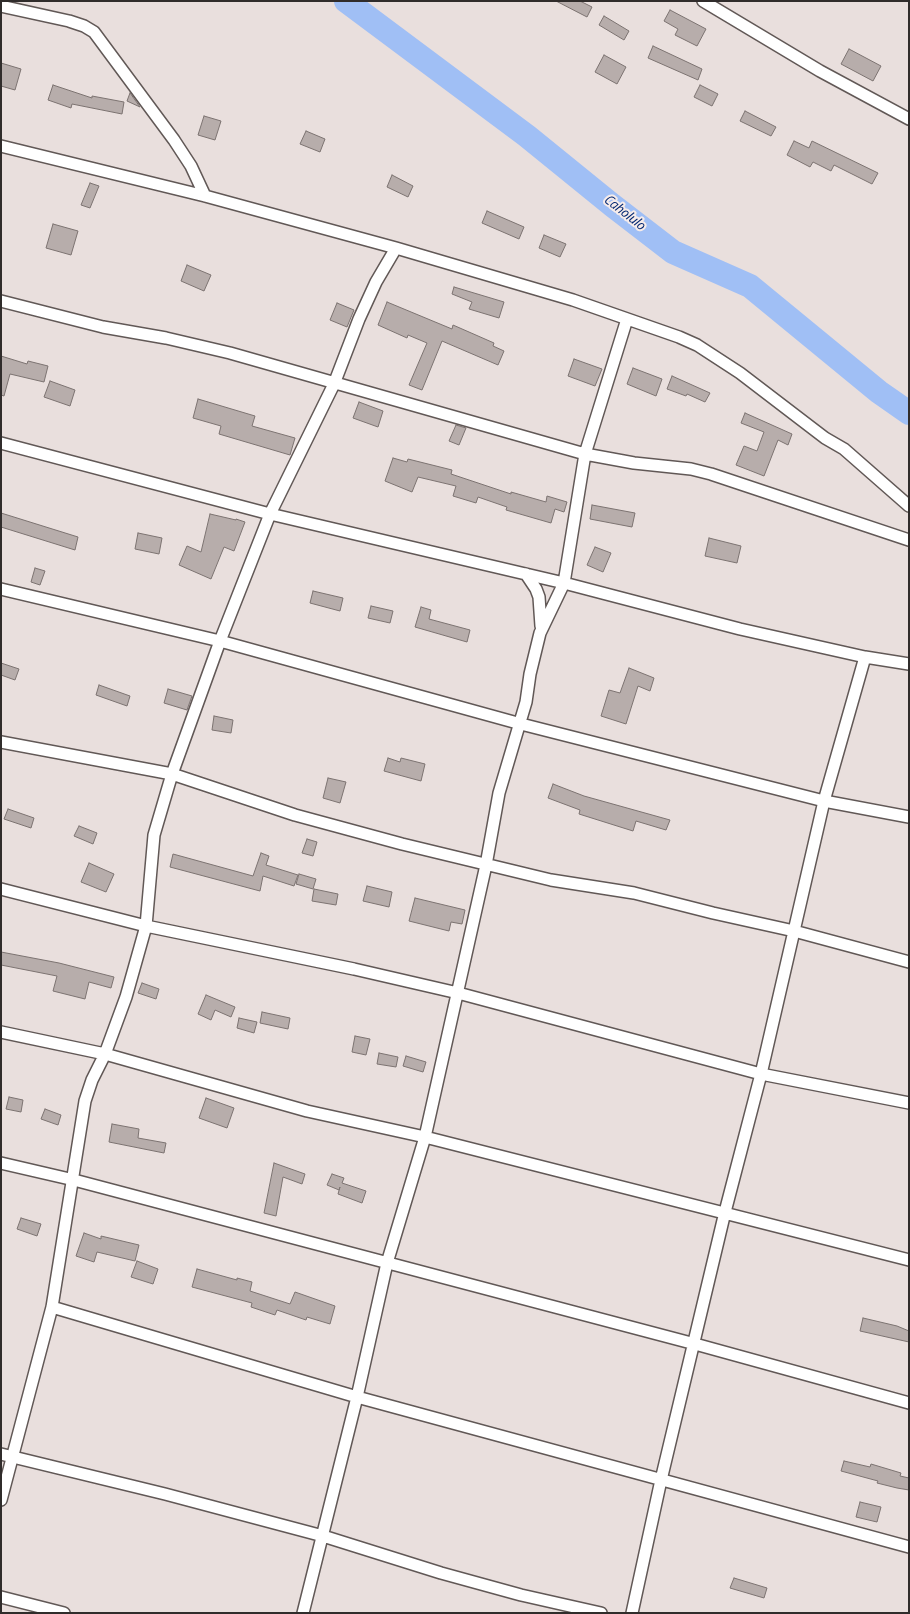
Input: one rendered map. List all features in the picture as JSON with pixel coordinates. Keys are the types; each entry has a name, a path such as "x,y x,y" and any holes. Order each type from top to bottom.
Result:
{"street":[{"path":"703,1 820,71 909,118"},
{"path":"1,6 70,22 84,26 94,32 174,140 191,166 205,196"},
{"path":"1,146 205,196 396,248 573,300 690,341 740,373 818,432 844,449 909,506"},
{"path":"1,1500 52,1307 74,1180 85,1102 126,997 146,926 154,835 172,774 220,642 270,514 334,384 359,319 376,282 396,248"},
{"path":"1,301 104,327 166,338 230,354 585,454 712,474 909,540"},
{"path":"540,633 564,583 585,454 627,319"},
{"path":"1,443 270,514 564,583 740,629 865,657 909,664"},
{"path":"303,1613 358,1397 387,1263 425,1137 486,865 499,793 526,702 530,674 540,633 541,614 536,588 526,574"},
{"path":"1,589 220,642 521,724 824,801 909,817"},
{"path":"632,1613 661,1480 761,1074 824,801 865,657"},
{"path":"1,742 172,774 295,815 486,865 551,880 634,893 794,931 909,962"},
{"path":"1,889 146,926 354,969 458,993 761,1074 909,1103"},
{"path":"1,1032 105,1054 307,1111 425,1137 909,1260"},
{"path":"1,1163 74,1180 695,1344 909,1403"},
{"path":"52,1307 358,1397 909,1547"},
{"path":"1,1454 70,1470 323,1536 450,1575 601,1613"},
{"path":"1,1597 64,1613"}],"building":[{"path":"556,1 580,1 592,7 587,17"},
{"path":"670,10 706,29 697,46 675,35 678,29 664,21"},
{"path":"604,16 629,31 624,40 599,25"},
{"path":"653,46 702,69 698,80 648,58"},
{"path":"849,49 881,66 873,81 841,64"},
{"path":"604,55 626,67 617,84 595,72"},
{"path":"1,63 21,69 15,90 1,86"},
{"path":"53,85 92,98 92,96 124,102 122,114 72,104 71,108 48,100"},
{"path":"700,85 718,94 712,106 694,97"},
{"path":"130,93 140,107 127,101"},
{"path":"745,111 776,127 771,136 740,121"},
{"path":"204,116 221,121 215,140 198,135"},
{"path":"306,131 325,139 320,152 300,144"},
{"path":"794,141 809,148 812,141 878,173 872,184 834,165 831,171 813,162 810,167 787,155"},
{"path":"392,175 413,186 408,197 387,187"},
{"path":"90,183 99,186 90,208 81,205"},
{"path":"487,211 524,227 519,239 482,223"},
{"path":"53,224 78,231 71,255 46,248"},
{"path":"544,235 566,244 560,257 539,248"},
{"path":"187,265 211,275 204,291 181,281"},
{"path":"454,287 504,302 499,318 469,309 472,302 452,294"},
{"path":"387,302 452,329 453,325 494,343 493,346 504,351 498,365 442,341 422,390 409,385 427,343 408,335 407,338 378,325"},
{"path":"337,303 354,310 347,327 330,320"},
{"path":"1,356 27,364 28,361 48,366 44,382 10,374 4,396 1,395"},
{"path":"574,359 602,369 595,386 568,376"},
{"path":"633,368 662,379 656,396 627,384"},
{"path":"672,376 710,393 705,402 687,394 686,396 667,389"},
{"path":"50,381 75,390 70,406 44,397"},
{"path":"198,399 255,416 252,426 295,438 290,455 219,434 221,426 193,418"},
{"path":"359,402 383,411 378,427 353,418"},
{"path":"745,413 792,434 788,445 778,440 764,476 736,465 744,446 757,451 764,432 741,423"},
{"path":"456,425 466,428 459,445 449,441"},
{"path":"393,458 407,462 408,459 452,470 451,474 511,494 511,492 546,502 547,496 567,502 564,512 555,509 551,523 506,510 507,507 478,497 476,503 453,496 456,486 418,477 412,492 385,481"},
{"path":"592,505 635,513 632,527 590,519"},
{"path":"1,513 78,537 75,550 1,527"},
{"path":"210,514 245,522 234,551 224,547 211,579 179,565 187,546 201,552"},
{"path":"138,533 162,538 159,554 135,549"},
{"path":"709,538 741,546 737,563 705,556"},
{"path":"595,547 611,553 603,572 587,565"},
{"path":"35,568 45,571 40,585 31,582"},
{"path":"313,591 343,598 340,611 310,603"},
{"path":"371,606 393,611 390,623 368,618"},
{"path":"421,607 431,610 429,619 470,630 467,642 415,627"},
{"path":"1,663 19,669 15,680 1,675"},
{"path":"629,668 654,678 650,691 638,686 626,724 601,716 609,690 620,693"},
{"path":"99,685 130,696 127,706 96,695"},
{"path":"168,689 192,696 187,710 164,703"},
{"path":"214,716 233,720 231,733 212,730"},
{"path":"388,758 400,762 401,758 425,764 421,781 384,771"},
{"path":"328,778 346,782 340,803 323,798"},
{"path":"553,784 584,796 670,820 666,830 636,821 633,831 579,814 580,810 548,798"},
{"path":"8,809 34,818 31,828 4,819"},
{"path":"79,826 97,833 93,844 74,836"},
{"path":"307,839 317,842 313,856 302,853"},
{"path":"261,853 269,856 266,865 298,875 294,886 263,876 260,891 170,867 173,854 253,876"},
{"path":"89,863 114,874 106,892 81,882"},
{"path":"299,874 316,879 313,889 296,884"},
{"path":"367,886 392,892 389,907 363,901"},
{"path":"314,889 338,894 336,905 312,901"},
{"path":"415,898 465,910 462,924 451,922 449,931 409,921"},
{"path":"1,952 59,963 114,977 111,988 89,982 85,999 53,991 57,976 1,965"},
{"path":"142,983 159,989 156,999 138,993"},
{"path":"206,995 235,1007 231,1017 215,1010 211,1020 198,1014"},
{"path":"262,1012 290,1018 288,1029 260,1023"},
{"path":"239,1018 257,1022 254,1033 237,1028"},
{"path":"355,1036 370,1039 366,1055 352,1052"},
{"path":"379,1053 398,1057 396,1067 377,1064"},
{"path":"406,1056 426,1062 423,1072 403,1066"},
{"path":"9,1097 23,1100 21,1112 6,1109"},
{"path":"206,1098 234,1108 227,1128 199,1118"},
{"path":"45,1109 61,1115 58,1125 41,1119"},
{"path":"112,1124 139,1129 138,1138 166,1143 164,1153 109,1142"},
{"path":"274,1163 305,1174 302,1184 283,1177 276,1216 264,1213"},
{"path":"332,1174 344,1178 342,1183 366,1191 362,1203 338,1194 340,1187 339,1190 327,1185"},
{"path":"21,1218 41,1224 37,1236 17,1229"},
{"path":"84,1233 101,1239 101,1236 139,1245 135,1261 97,1252 94,1262 76,1256"},
{"path":"137,1261 158,1269 153,1284 131,1277"},
{"path":"197,1269 237,1280 237,1278 252,1282 250,1291 290,1304 295,1292 335,1306 330,1324 307,1317 306,1320 277,1310 275,1315 251,1307 252,1303 192,1287"},
{"path":"863,1318 897,1326 909,1331 909,1342 860,1331"},
{"path":"844,1461 870,1467 871,1464 901,1473 900,1476 909,1478 909,1490 877,1483 878,1481 841,1471"},
{"path":"860,1502 881,1507 877,1522 856,1517"},
{"path":"734,1578 767,1588 764,1598 730,1588"}],"waterway":[{"name":"Caholulo","path":"346,1 527,136 673,252 750,286 879,392 909,413"}]}
